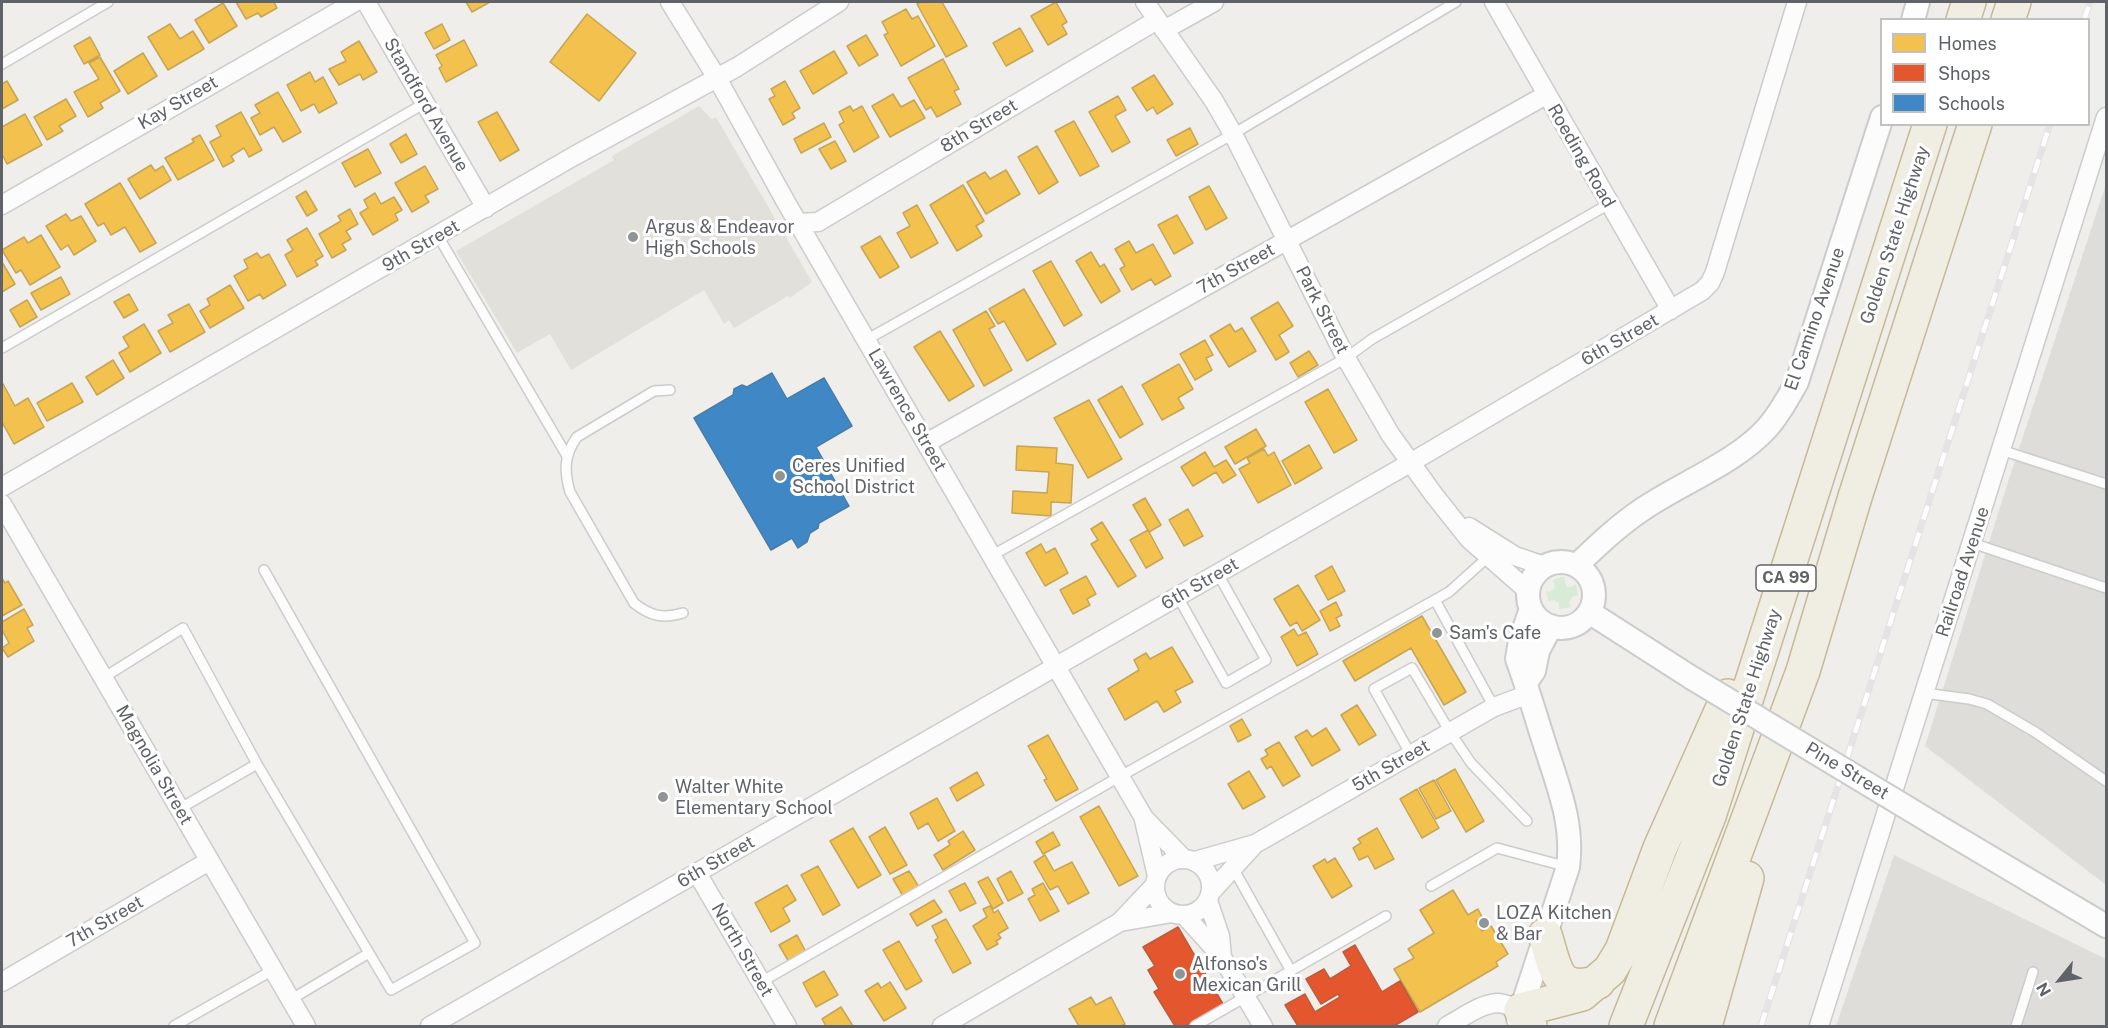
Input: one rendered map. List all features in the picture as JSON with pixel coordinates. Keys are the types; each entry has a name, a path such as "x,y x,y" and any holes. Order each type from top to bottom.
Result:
{"highway":[{"path":"1964,18 1969,2"},
{"path":"2009,18 2014,2"},
{"name":"Golden State Highway","path":"1626,1026 1708,816 1929,126"},
{"name":"CA 99","path":"1671,1026 1803,671 1855,497 1974,126"},
{"path":"1522,1021 1582,994 1610,970 1622,950 1660,848 1802,526"},
{"path":"1705,1026 1803,671"},
{"path":"1545,935 1555,969 1562,980 1573,986 1598,982"}],"street":[{"name":"Kay Street","path":"2,205 355,2"},
{"name":"Standford Avenue","path":"366,2 486,208"},
{"name":"Lawrence Street","path":"670,2 717,78 798,223 1143,819 1156,880"},
{"name":"Park Street","path":"1145,2 1214,101 1233,134 1346,358 1384,424 1410,464 1469,539 1530,600"},
{"name":"8th Street","path":"798,223 818,222 1161,25 1214,2"},
{"name":"Roeding Road","path":"1494,2 1671,310"},
{"name":"6th Street","path":"430,1026 1410,464 1702,291 1716,272 1797,2"},
{"path":"1913,18 1918,2"},
{"name":"9th Street","path":"2,487 574,156 737,67 833,3"},
{"name":"7th Street","path":"926,443 1546,95"},
{"name":"Railroad Avenue","path":"1819,1026 2106,117"},
{"name":"El Camino Avenue","path":"1577,565 1613,530 1645,507 1731,456 1765,430 1775,418 1797,382 1880,120"},
{"name":"Magnolia Street","path":"2,504 306,1026"},
{"name":"Park Street","path":"1455,519 1515,556 1544,566"},
{"path":"1447,1026 1485,1006 1500,1003 1522,1021 1545,935 1568,867 1570,831 1564,804 1517,658 1533,577 1544,566 1558,561 1577,565 1586,572 1592,582 1593,604 1580,622 1570,627 1551,626 1538,619 1530,600"},
{"name":"Pine Street","path":"1589,612 1692,678 2106,926"},
{"path":"1527,688 1534,671 1538,651 1551,626"},
{"name":"5th Street","path":"1189,860 1255,844 1527,688"},
{"name":"Lawrence Street","path":"1143,819 1189,860"},
{"name":"5th Street","path":"1210,896 1255,844"},
{"path":"942,1026 1120,922 1156,880 1164,866 1174,860 1189,860 1207,872 1211,880 1210,896 1220,936 1222,957"},
{"name":"7th Street","path":"2,982 210,861"},
{"name":"North Street","path":"697,873 787,1026"},
{"path":"1156,880 1156,893 1162,906 1179,914 1222,957 1263,1026"},
{"path":"1120,922 1200,910 1210,896"}],"lane":[{"path":"2,64 108,2"},
{"path":"866,340 1233,134 1456,2"},
{"path":"2,348 425,103"},
{"path":"991,556 1346,358 1372,339 1610,204"},
{"path":"438,236 567,456"},
{"path":"670,390 654,391 577,437 569,448 566,477 570,492 634,603 643,611 655,616 670,617 682,613"},
{"path":"2001,450 2106,484"},
{"path":"1972,543 2106,588"},
{"path":"761,982 1449,592 1488,557"},
{"path":"103,678 183,628 257,764 391,990 475,943 264,570"},
{"path":"1178,597 1226,683 1246,672 1266,660 1218,574"},
{"path":"1435,600 1494,707"},
{"path":"1411,754 1374,689 1412,668 1471,764 1527,821"},
{"path":"1924,693 1987,704 2035,732 2106,781"},
{"path":"179,809 257,764"},
{"path":"1431,886 1497,848 1568,867"},
{"path":"1233,868 1292,971"},
{"path":"1195,1026 1386,916"},
{"path":"290,1000 369,953"},
{"path":"174,1026 273,970"},
{"path":"2016,1026 2033,972"}],"shaded area":[{"name":"Argus & Endeavor High Schools","path":"699,106 712,119 716,117 812,282 790,298 788,296 734,328 729,320 724,324 704,290 571,370 550,334 517,353 456,251 614,160 612,156"},
{"path":"2106,184 2106,885 1925,746 2007,485"},
{"path":"1894,855 2106,959 2106,1026 1836,1026"}],"green space":[{"path":"1565,577 1567,587 1576,584 1578,596 1573,596 1569,602 1571,607 1559,609 1559,603 1554,600 1549,602 1546,591 1550,592 1555,588 1553,580"}],"building: Homes":[{"path":"236,2 274,2 277,8 261,17 258,13 246,19"},
{"path":"466,2 490,2 472,12"},
{"path":"942,2 967,46 946,57 917,4"},
{"path":"1056,2 1067,22 1062,25 1067,34 1048,45 1031,16"},
{"path":"223,3 237,26 209,43 195,20"},
{"path":"906,9 912,19 918,16 935,46 901,66 884,35 888,33 882,22"},
{"path":"587,14 636,53 599,101 550,62"},
{"path":"170,24 180,39 193,31 204,49 168,70 148,37"},
{"path":"442,24 450,40 434,49 425,33"},
{"path":"1020,28 1033,51 1006,66 993,43"},
{"path":"866,35 878,55 859,66 847,46"},
{"path":"90,37 100,55 84,64 74,46"},
{"path":"464,40 477,65 446,82 439,68 442,66 436,55"},
{"path":"359,41 377,72 363,80 360,74 339,85 329,69 346,61 341,52"},
{"path":"834,51 847,73 813,94 800,71"},
{"path":"143,53 157,76 128,94 114,71"},
{"path":"100,57 120,91 100,103 103,108 88,117 74,92 99,79 89,63"},
{"path":"943,59 959,89 954,91 961,104 937,117 931,107 926,110 908,78"},
{"path":"310,72 315,82 323,77 337,103 319,113 314,104 301,111 287,85"},
{"path":"1154,75 1173,104 1157,114 1153,107 1147,111 1132,88"},
{"path":"7,81 18,100 2,109 2,84"},
{"path":"785,81 800,108 792,113 795,118 783,125 769,99 775,96 771,89"},
{"path":"278,92 301,132 283,142 274,127 260,135 251,118 260,113 255,105"},
{"path":"893,94 901,107 914,100 925,118 890,137 872,106"},
{"path":"1118,96 1126,110 1115,116 1130,142 1112,152 1089,112"},
{"path":"66,99 76,116 59,126 63,131 47,140 34,117"},
{"path":"850,106 853,111 862,106 879,137 854,152 839,125 844,122 839,112"},
{"path":"241,112 262,150 249,157 244,148 231,156 234,161 223,167 210,142 221,136 216,126"},
{"path":"497,112 519,150 500,161 478,122"},
{"path":"25,114 42,145 7,164 2,154 2,127"},
{"path":"1074,121 1099,166 1080,176 1055,131"},
{"path":"824,123 831,137 801,153 794,139"},
{"path":"1190,128 1198,144 1176,156 1167,140"},
{"path":"406,134 417,154 401,163 390,144"},
{"path":"200,135 214,160 178,180 165,158 194,142 192,139"},
{"path":"835,141 846,161 831,169 819,149"},
{"path":"1037,146 1058,182 1039,194 1018,157"},
{"path":"368,149 381,173 355,187 342,163"},
{"path":"151,165 155,171 163,166 171,180 140,199 128,179"},
{"path":"425,166 438,189 425,196 429,202 412,212 395,183"},
{"path":"1006,170 1020,194 986,214 967,182 985,172 990,179"},
{"path":"120,183 156,243 140,252 125,227 111,235 104,223 98,226 85,204"},
{"path":"963,185 984,221 976,226 982,236 957,251 930,205"},
{"path":"1209,186 1227,218 1206,230 1189,197"},
{"path":"306,191 317,210 307,216 296,197"},
{"path":"375,193 381,204 394,197 402,210 395,214 398,220 373,235 360,213 368,208 364,200"},
{"path":"917,205 938,243 911,258 897,233 910,226 903,213"},
{"path":"350,209 358,224 346,231 351,239 342,244 346,250 332,258 319,234 341,221 338,216"},
{"path":"66,214 71,221 81,216 96,241 74,255 68,245 61,250 46,226"},
{"path":"1177,215 1193,243 1174,254 1158,225"},
{"path":"307,228 323,256 315,261 318,265 297,277 285,255 293,250 287,240"},
{"path":"41,235 60,267 30,285 21,270 16,273 2,250 24,237 28,243"},
{"path":"880,236 899,267 880,278 861,247"},
{"path":"1129,241 1136,253 1153,244 1171,276 1155,285 1151,279 1132,290 1120,269 1125,266 1115,249"},
{"path":"1091,252 1100,267 1104,264 1120,291 1101,303 1076,261"},
{"path":"257,253 261,258 269,254 286,285 263,299 260,294 248,301 234,276 248,268 244,260"},
{"path":"1051,261 1082,315 1064,326 1033,271"},
{"path":"2,262 15,284 2,292"},
{"path":"61,277 70,294 41,310 31,293"},
{"path":"230,285 244,308 210,328 200,311 210,305 207,299"},
{"path":"1024,289 1056,344 1027,361 1004,321 998,324 989,309"},
{"path":"129,294 138,310 124,318 114,302"},
{"path":"27,300 37,317 20,327 10,310"},
{"path":"1278,302 1293,326 1279,335 1289,352 1276,360 1251,318"},
{"path":"189,304 205,332 170,352 158,331 173,323 168,315"},
{"path":"986,311 995,326 989,329 1012,370 984,386 953,330"},
{"path":"144,324 161,353 130,372 119,353 129,347 123,337"},
{"path":"1230,324 1235,332 1242,328 1256,351 1229,367 1210,336"},
{"path":"940,331 974,386 949,401 914,347"},
{"path":"1205,340 1213,355 1206,358 1212,370 1195,380 1180,354"},
{"path":"1309,351 1318,365 1298,377 1290,363"},
{"path":"113,360 124,378 97,395 86,377"},
{"path":"1179,364 1193,389 1178,398 1184,408 1162,420 1142,385"},
{"path":"2,382 15,406 28,398 44,427 14,444 2,422"},
{"path":"72,383 83,402 47,421 37,403"},
{"path":"1122,386 1143,424 1120,438 1098,400"},
{"path":"1328,389 1357,440 1334,453 1305,402"},
{"path":"1089,400 1122,459 1088,478 1054,418"},
{"path":"1256,429 1266,446 1235,464 1225,447"},
{"path":"1309,445 1322,468 1295,484 1282,461"},
{"path":"1017,446 1057,448 1056,463 1073,465 1071,503 1051,502 1051,516 1012,513 1013,491 1047,493 1049,472 1016,470"},
{"path":"1264,449 1268,456 1274,452 1291,485 1258,503 1239,469 1250,463 1247,458"},
{"path":"1205,452 1214,467 1226,460 1236,475 1223,483 1216,472 1193,486 1181,467"},
{"path":"1145,498 1161,525 1149,532 1133,505"},
{"path":"1188,509 1203,536 1184,546 1169,520"},
{"path":"1102,522 1136,576 1118,587 1091,544 1098,540 1091,529"},
{"path":"1148,530 1163,558 1146,568 1130,540"},
{"path":"1041,544 1046,553 1055,548 1068,573 1045,586 1026,553"},
{"path":"1332,566 1345,591 1328,600 1315,576"},
{"path":"1086,576 1096,594 1087,599 1090,605 1073,614 1060,590"},
{"path":"2,578 5,583 8,581 22,605 2,616"},
{"path":"1298,585 1320,620 1302,631 1297,622 1290,626 1274,599"},
{"path":"1336,602 1342,615 1336,618 1340,626 1330,631 1320,611"},
{"path":"24,609 33,625 27,628 34,641 8,657 2,648 9,643 2,630 2,622"},
{"path":"1422,616 1466,692 1444,705 1411,648 1355,681 1343,661"},
{"path":"1294,629 1298,636 1306,632 1318,654 1297,666 1281,637"},
{"path":"1172,647 1193,682 1175,691 1181,702 1164,712 1157,701 1125,720 1108,689 1139,670 1134,660 1146,653 1150,659"},
{"path":"1357,705 1376,735 1359,745 1341,715"},
{"path":"1242,719 1251,735 1238,742 1230,726"},
{"path":"1326,728 1340,750 1312,766 1295,737 1307,730 1312,737"},
{"path":"1048,735 1078,789 1056,801 1044,780 1047,779 1028,746"},
{"path":"1279,742 1300,776 1283,786 1271,766 1267,769 1261,759 1268,755 1265,750"},
{"path":"1455,769 1484,821 1466,832 1436,780"},
{"path":"1249,771 1265,797 1243,809 1228,784"},
{"path":"977,772 984,785 957,801 950,788"},
{"path":"1434,780 1451,811 1436,819 1419,788"},
{"path":"1417,789 1439,828 1422,838 1400,799"},
{"path":"937,798 955,831 938,841 928,823 918,829 910,813"},
{"path":"1099,806 1138,876 1119,886 1080,817"},
{"path":"885,827 907,865 890,874 869,837"},
{"path":"853,828 881,875 858,888 830,841"},
{"path":"1377,828 1394,859 1375,869 1368,856 1359,860 1353,848 1361,843 1358,839"},
{"path":"963,831 975,850 943,870 934,855 950,845 948,841"},
{"path":"1053,832 1060,845 1043,854 1036,842"},
{"path":"1045,855 1054,871 1072,862 1089,893 1068,904 1058,886 1050,890 1034,862"},
{"path":"1335,858 1352,886 1332,898 1313,866 1325,859 1327,863"},
{"path":"818,866 840,905 823,915 801,875"},
{"path":"909,871 919,887 903,896 893,879"},
{"path":"1011,871 1023,893 1008,901 997,879"},
{"path":"988,877 1003,903 993,909 978,882"},
{"path":"965,883 976,903 960,911 949,891"},
{"path":"1043,883 1059,911 1040,921 1028,899 1035,895 1032,889"},
{"path":"787,885 796,900 783,908 790,921 771,932 755,903"},
{"path":"1453,890 1468,915 1478,909 1482,917 1476,921 1482,931 1491,926 1508,954 1496,962 1498,966 1420,1012 1394,969 1414,958 1408,949 1434,933 1420,910"},
{"path":"934,900 942,912 917,926 910,914"},
{"path":"990,906 994,913 998,910 1008,928 998,934 1001,938 996,941 998,944 987,950 973,926 987,917 983,909"},
{"path":"946,919 971,963 953,973 935,940 938,938 932,926"},
{"path":"797,935 806,952 789,962 779,945"},
{"path":"899,941 922,981 906,990 883,950"},
{"path":"824,971 838,995 816,1007 803,983"},
{"path":"890,982 906,1008 884,1021 865,991 878,983 881,988"},
{"path":"1091,997 1096,1005 1111,997 1125,1024 1121,1026 1079,1026 1069,1009"},
{"path":"841,1007 853,1026 826,1026 822,1019"}],"building: Shops":[{"path":"1178,927 1223,1004 1185,1026 1175,1026 1154,992 1159,989 1148,970 1155,966 1143,947"},
{"path":"1355,945 1382,992 1400,981 1418,1012 1394,1026 1298,1026 1285,1005 1305,994 1315,1012 1340,997 1338,994 1321,1004 1306,979 1324,969 1330,979 1351,966 1343,952"}],"building: Schools":[{"name":"Ceres Unified School District","path":"772,373 787,399 824,378 852,426 816,447 849,506 819,523 818,528 810,533 807,542 798,548 792,538 771,550 694,418 733,395 734,389 742,385 747,387"}],"railway":[{"path":"2085,18 2090,2"},
{"path":"1761,1026 2049,126"}],"place":[{"name":"Argus & Endeavor High Schools","path":"633,237"},
{"name":"Ceres Unified School District","path":"780,476"},
{"name":"Sam's Cafe","path":"1437,633"},
{"name":"Walter White Elementary School","path":"663,797"},
{"name":"LOZA Kitchen & Bar","path":"1484,923"},
{"name":"Alfonso's Mexican Grill","path":"1180,974"}]}
